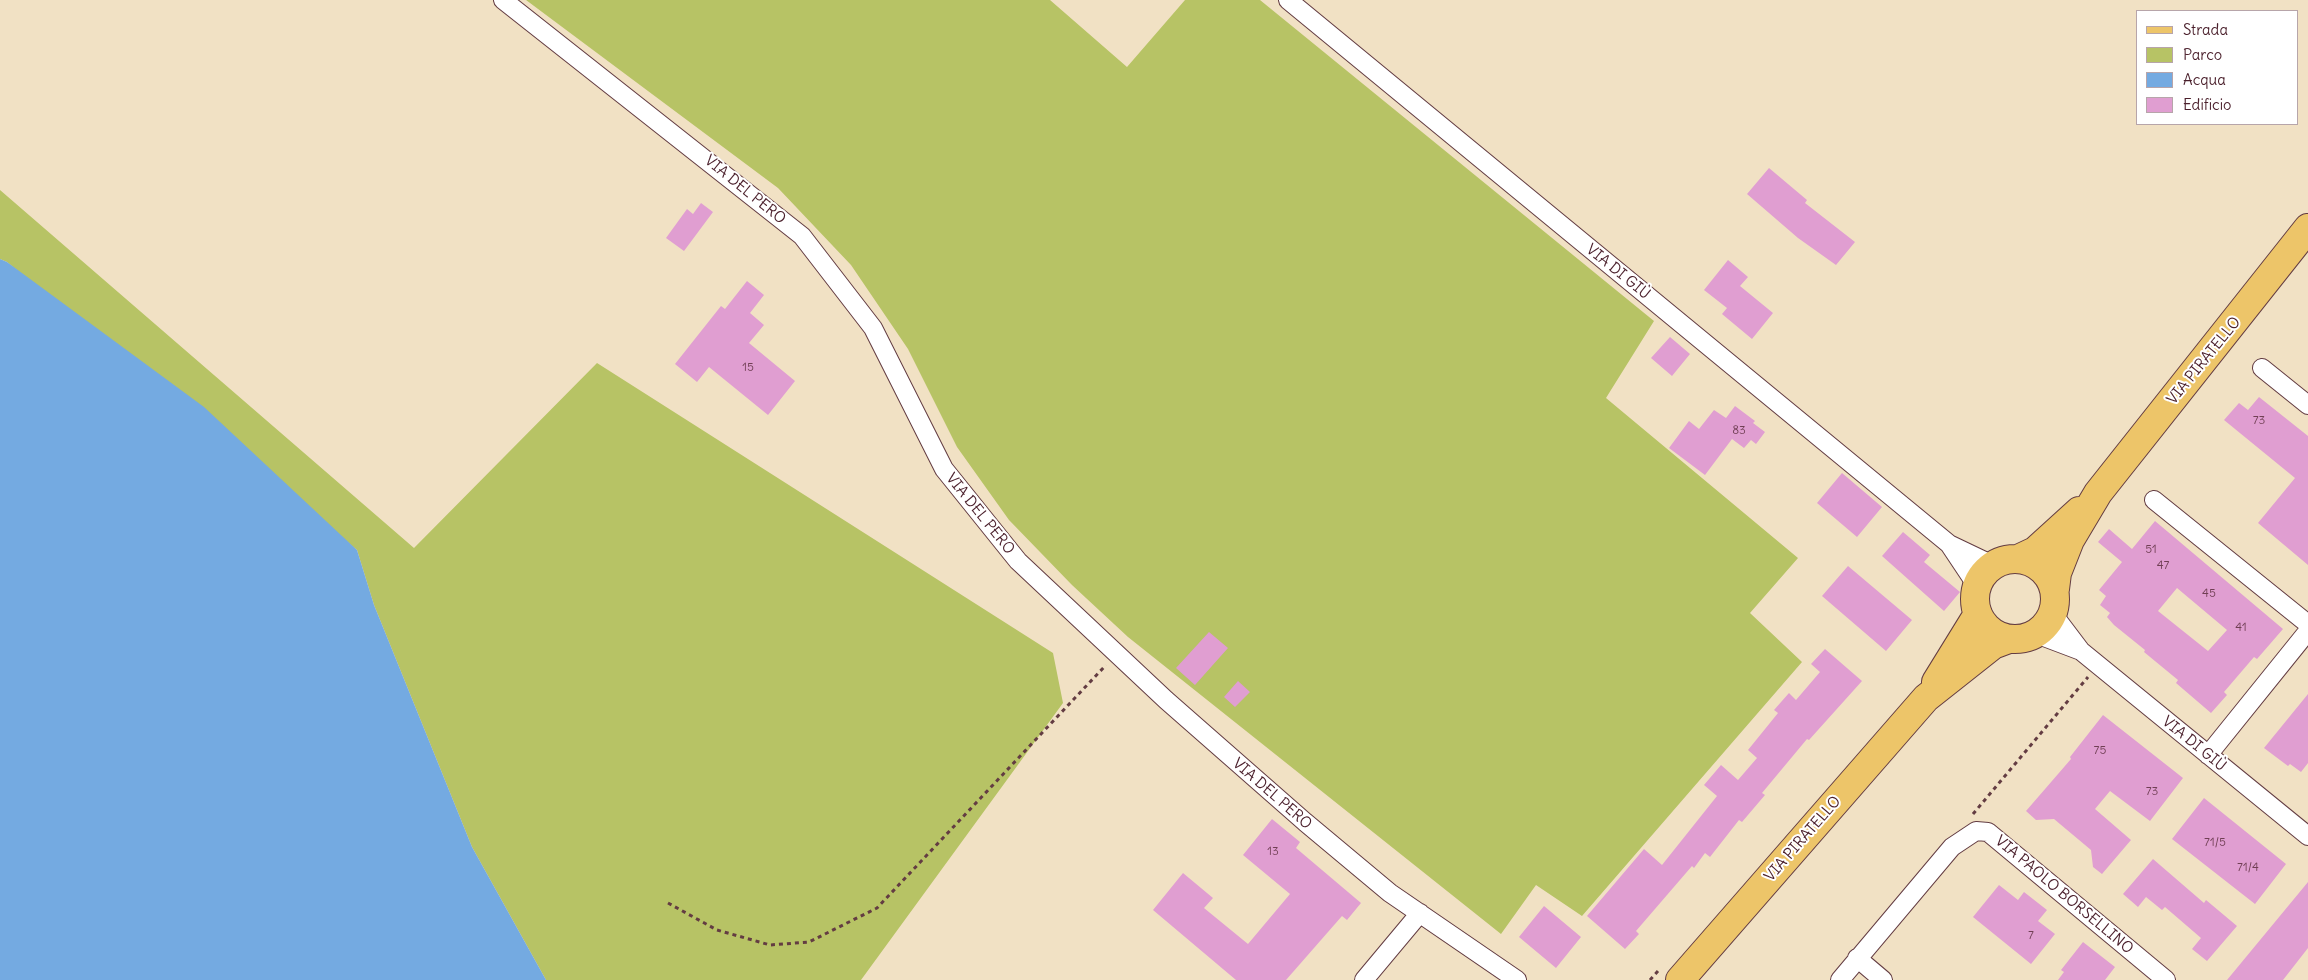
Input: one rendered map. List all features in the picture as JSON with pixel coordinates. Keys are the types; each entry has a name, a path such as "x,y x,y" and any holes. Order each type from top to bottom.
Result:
{"main road":[{"name":"VIA PIRATELLO","path":"1926,698 1993,645 2009,639 2023,639 2048,612 2057,573 2070,540 2098,493 2308,228"},
{"name":"VIA PIRATELLO","path":"1996,570 2034,551 2098,493"},
{"path":"2009,639 1996,635 1985,626 1978,614 1975,600 1996,570 2030,561 2041,568 2049,577 2048,612"},
{"name":"VIA PIRATELLO","path":"1680,980 1926,698 1978,614"}],"street":[{"name":"VIA DEL PERO","path":"503,0 802,236 873,328 944,469 1018,561 1166,700 1305,822 1390,893 1517,980"},
{"name":"VIA DI GIÙ","path":"1288,0 1949,544 1996,570"},
{"path":"2262,368 2308,406"},
{"path":"2154,500 2308,624"},
{"name":"VIA DI GIÙ","path":"1949,544 1996,570"},
{"name":"VIA DI GIÙ","path":"2048,612 2081,650 2098,665 2308,836"},
{"name":"VIA DI GIÙ","path":"2048,612 2081,650"},
{"path":"2208,755 2308,631"},
{"name":"VIA PAOLO BORSELLINO","path":"1840,980 1952,847 1976,831 1988,832 2166,980"},
{"path":"1364,980 1420,913"},
{"path":"1857,958 1884,980"}],"path":[{"path":"668,903 718,930 770,945 809,942 877,908 1116,654"},
{"path":"1963,840 1971,816 2098,665"}],"green space":[{"path":"526,0 1050,0 1127,67 1185,0 1260,0 1654,321 1606,398 1798,558 1750,613 1802,662 1582,916 1536,885 1501,934 1128,637 1072,585 1009,520 957,447 908,349 851,265 778,188"},
{"path":"0,190 414,548 597,363 1053,653 1063,703 861,980 546,980 472,847 374,605 357,550 7,262 0,259"}],"water":[{"path":"0,259 7,262 204,407 357,550 374,605 472,847 546,980 0,980"}],"building":[{"path":"1769,168 1807,200 1805,203 1855,242 1836,265 1798,238 1747,194"},
{"path":"701,203 713,212 684,251 666,238 687,209 693,214"},
{"path":"1728,260 1748,277 1740,286 1773,313 1752,339 1722,314 1727,308 1704,290"},
{"path":"747,281 764,295 750,313 764,325 749,343 795,381 768,415 709,367 697,382 675,364 721,306 725,309"},
{"path":"1670,337 1690,354 1672,376 1651,358"},
{"path":"2259,397 2308,436 2308,565 2258,523 2295,478 2224,420 2239,403 2248,410"},
{"path":"1735,406 1755,421 1753,423 1765,432 1756,444 1751,440 1744,448 1732,439 1705,475 1669,448 1689,421 1699,429 1714,410 1726,418"},
{"path":"1842,473 1882,507 1857,537 1817,503"},
{"path":"2155,521 2283,629 2257,659 2254,657 2224,692 2227,695 2211,713 2176,683 2178,680 2144,652 2145,650 2114,625 2107,617 2110,613 2100,605 2106,596 2099,590 2122,562 2098,542 2109,529 2132,549","holes":["2177,588 2227,630 2208,651 2158,611"]},
{"path":"1903,532 1930,555 1924,562 1960,592 1944,611 1882,556"},
{"path":"1848,566 1912,620 1886,651 1822,596"},
{"path":"1209,632 1228,648 1195,685 1176,668"},
{"path":"1825,649 1862,681 1809,740 1807,739 1762,793 1765,795 1742,822 1739,820 1710,857 1705,853 1694,868 1692,866 1636,931 1639,934 1625,949 1587,916 1644,849 1662,865 1717,796 1704,785 1721,765 1738,780 1757,758 1748,750 1778,713 1774,710 1789,693 1796,700 1820,672 1811,664"},
{"path":"1238,681 1250,692 1235,707 1224,697"},
{"path":"2308,694 2308,763 2301,772 2290,764 2288,766 2264,748"},
{"path":"2103,715 2183,778 2150,821 2110,791 2095,809 2131,840 2102,874 2093,867 2091,850 2054,819 2036,820 2026,811 2071,759 2070,757"},
{"path":"2204,798 2286,864 2255,904 2172,839"},
{"path":"1272,819 1300,842 1296,848 1361,903 1347,920 1342,916 1286,980 1236,980 1153,910 1183,873 1213,898 1204,908 1248,944 1290,894 1243,855"},
{"path":"2153,859 2204,903 2206,900 2237,926 2207,961 2192,949 2201,938 2165,907 2162,910 2146,897 2138,907 2123,894"},
{"path":"2308,882 2308,948 2283,980 2227,980"},
{"path":"1999,885 2018,900 2024,892 2047,910 2038,921 2055,934 2031,964 1973,917"},
{"path":"1544,906 1581,937 1556,968 1519,937"},
{"path":"2083,942 2115,967 2105,980 2058,980 2064,972 2061,970"}]}
